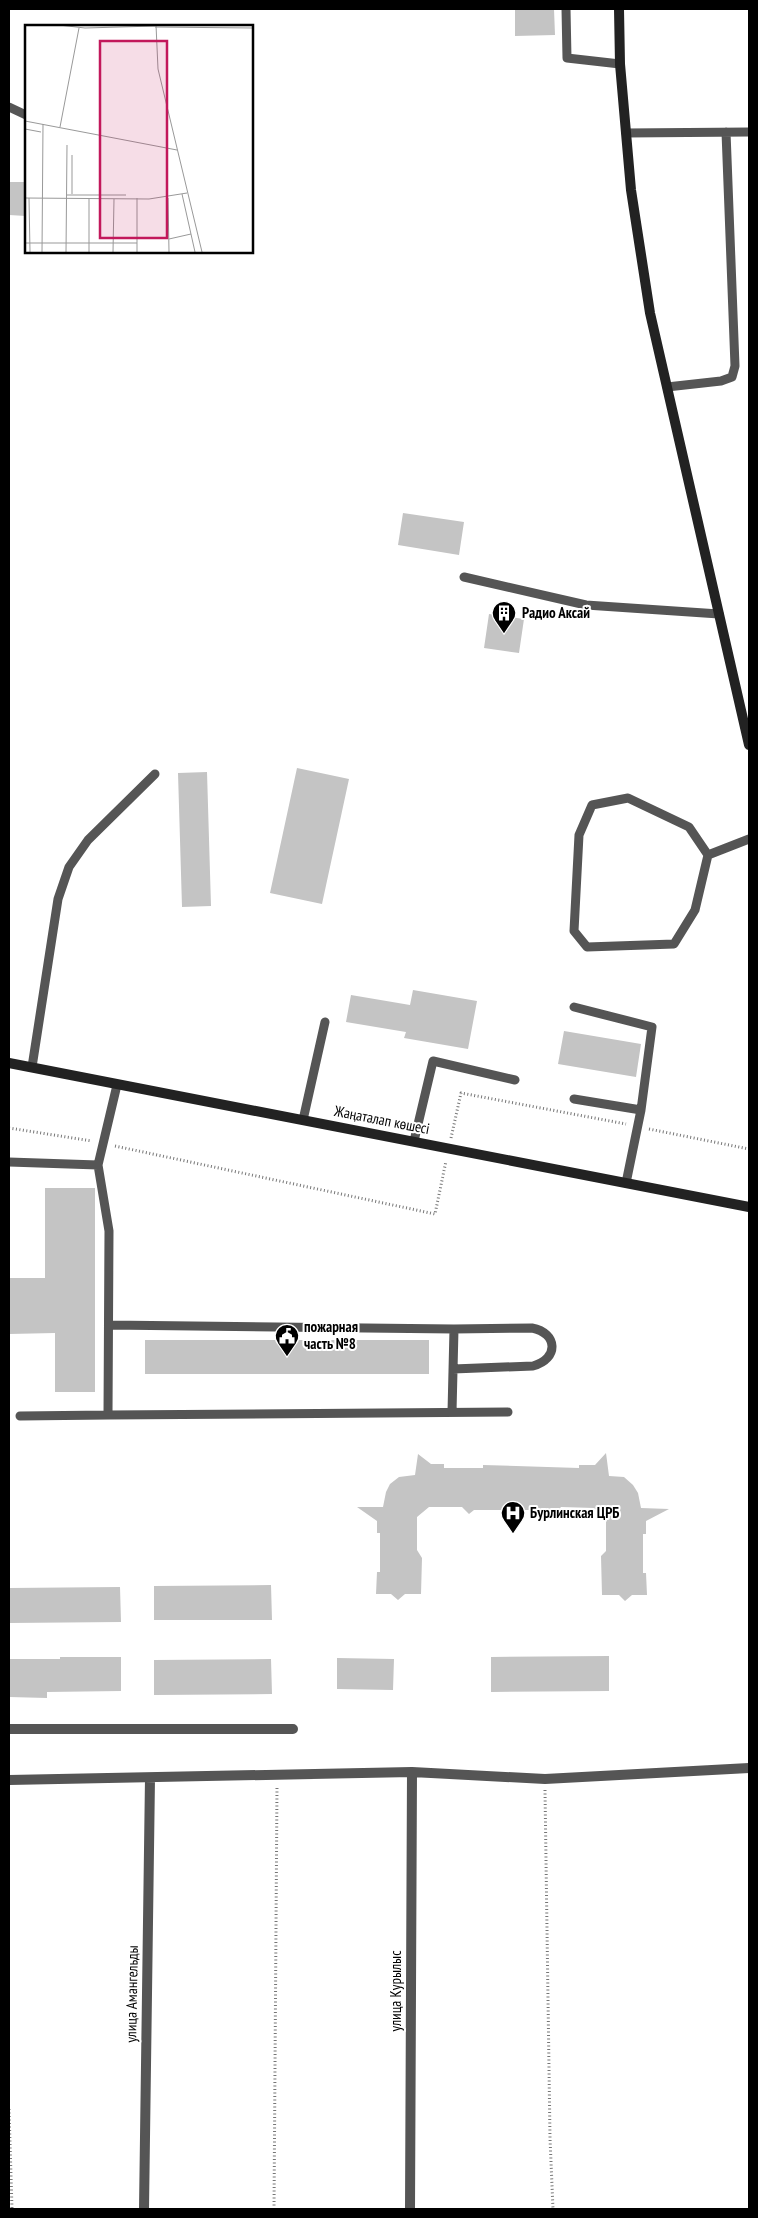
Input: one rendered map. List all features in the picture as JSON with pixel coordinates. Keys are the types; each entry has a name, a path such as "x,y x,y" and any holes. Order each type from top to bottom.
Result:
{"main road":[{"path":"619,9 620,64 640,256 667,387 749,745"},
{"name":"Жаңаталап көшесі","path":"9,1063 749,1207"}],"street":[{"path":"9,1729 293,1729"},
{"path":"9,1780 412,1772 545,1779 749,1768"},
{"name":"улица Курылыс","path":"410,2209 412,1772"},
{"name":"улица Амангельды","path":"144,2209 150,1778"}],"lane":[{"path":"566,9 566,58 620,64"},
{"path":"9,107 25,115"},
{"path":"667,387 721,381 732,377 735,366 726,132"},
{"path":"626,133 749,132"},
{"path":"464,577 586,605 719,614"},
{"path":"32,1068 58,900 69,867 88,840 155,774"},
{"path":"628,798 689,827 708,855 695,910 674,944 587,947 574,932 580,835 592,805 628,798"},
{"path":"708,855 749,839"},
{"path":"574,1007 652,1027 641,1110 626,1183"},
{"path":"303,1120 325,1022"},
{"path":"414,1141 432,1062 515,1080"},
{"path":"108,1414 109,1230 98,1165 117,1085"},
{"path":"574,1099 641,1110"},
{"path":"9,1162 98,1165"},
{"path":"109,1324 454,1329 532,1328 542,1330 550,1338 551,1355 544,1363 533,1366 453,1369"},
{"path":"452,1412 454,1329"},
{"path":"20,1416 508,1412"}],"path":[{"path":"274,2209 277,1775"},
{"path":"545,1779 553,2209"},
{"path":"9,2109 12,2209"}],"building":[{"path":"515,9 554,9 555,35 515,36"},
{"path":"9,182 25,182 25,216 9,215"},
{"path":"403,513 464,522 459,555 398,545"},
{"name":"Радио Аксай","path":"489,614 524,619 519,653 484,648"},
{"path":"297,768 349,779 322,904 270,893"},
{"path":"207,772 211,906 182,907 178,773"},
{"path":"413,990 477,1001 468,1049 404,1038 406,1032 346,1022 351,995 410,1005"},
{"path":"564,1031 641,1044 636,1077 558,1064"},
{"path":"45,1188 95,1188 95,1392 55,1392 55,1333 9,1334 9,1278 45,1278"},
{"name":"пожарная часть №8","path":"145,1340 429,1340 429,1374 145,1374"},
{"path":"606,1453 609,1476 624,1477 633,1485 638,1493 641,1508 669,1509 646,1521 646,1534 643,1534 643,1573 646,1573 647,1595 632,1595 625,1601 619,1595 602,1595 601,1556 606,1551 606,1518 594,1508 561,1507 555,1515 550,1510 474,1510 469,1514 462,1507 429,1507 417,1517 417,1550 422,1558 421,1594 405,1594 398,1600 391,1594 376,1594 377,1572 380,1572 380,1533 377,1533 377,1521 357,1507 383,1507 390,1484 399,1477 415,1475 418,1454 431,1464 444,1464 444,1468 483,1468 483,1465 579,1468 579,1465 595,1465"},
{"path":"271,1585 272,1620 154,1620 154,1586"},
{"path":"120,1587 121,1622 9,1623 9,1588"},
{"path":"609,1656 609,1691 491,1692 491,1657"},
{"path":"60,1657 121,1657 121,1691 47,1692 47,1698 9,1697 9,1659 60,1659"},
{"path":"337,1658 394,1659 393,1690 337,1689"},
{"path":"271,1659 272,1694 154,1695 154,1660"}],"place":[{"name":"Радио Аксай","path":"504,634"},
{"name":"пожарная часть №8","path":"287,1357"},
{"name":"Бурлинская ЦРБ","path":"513,1534"}]}
